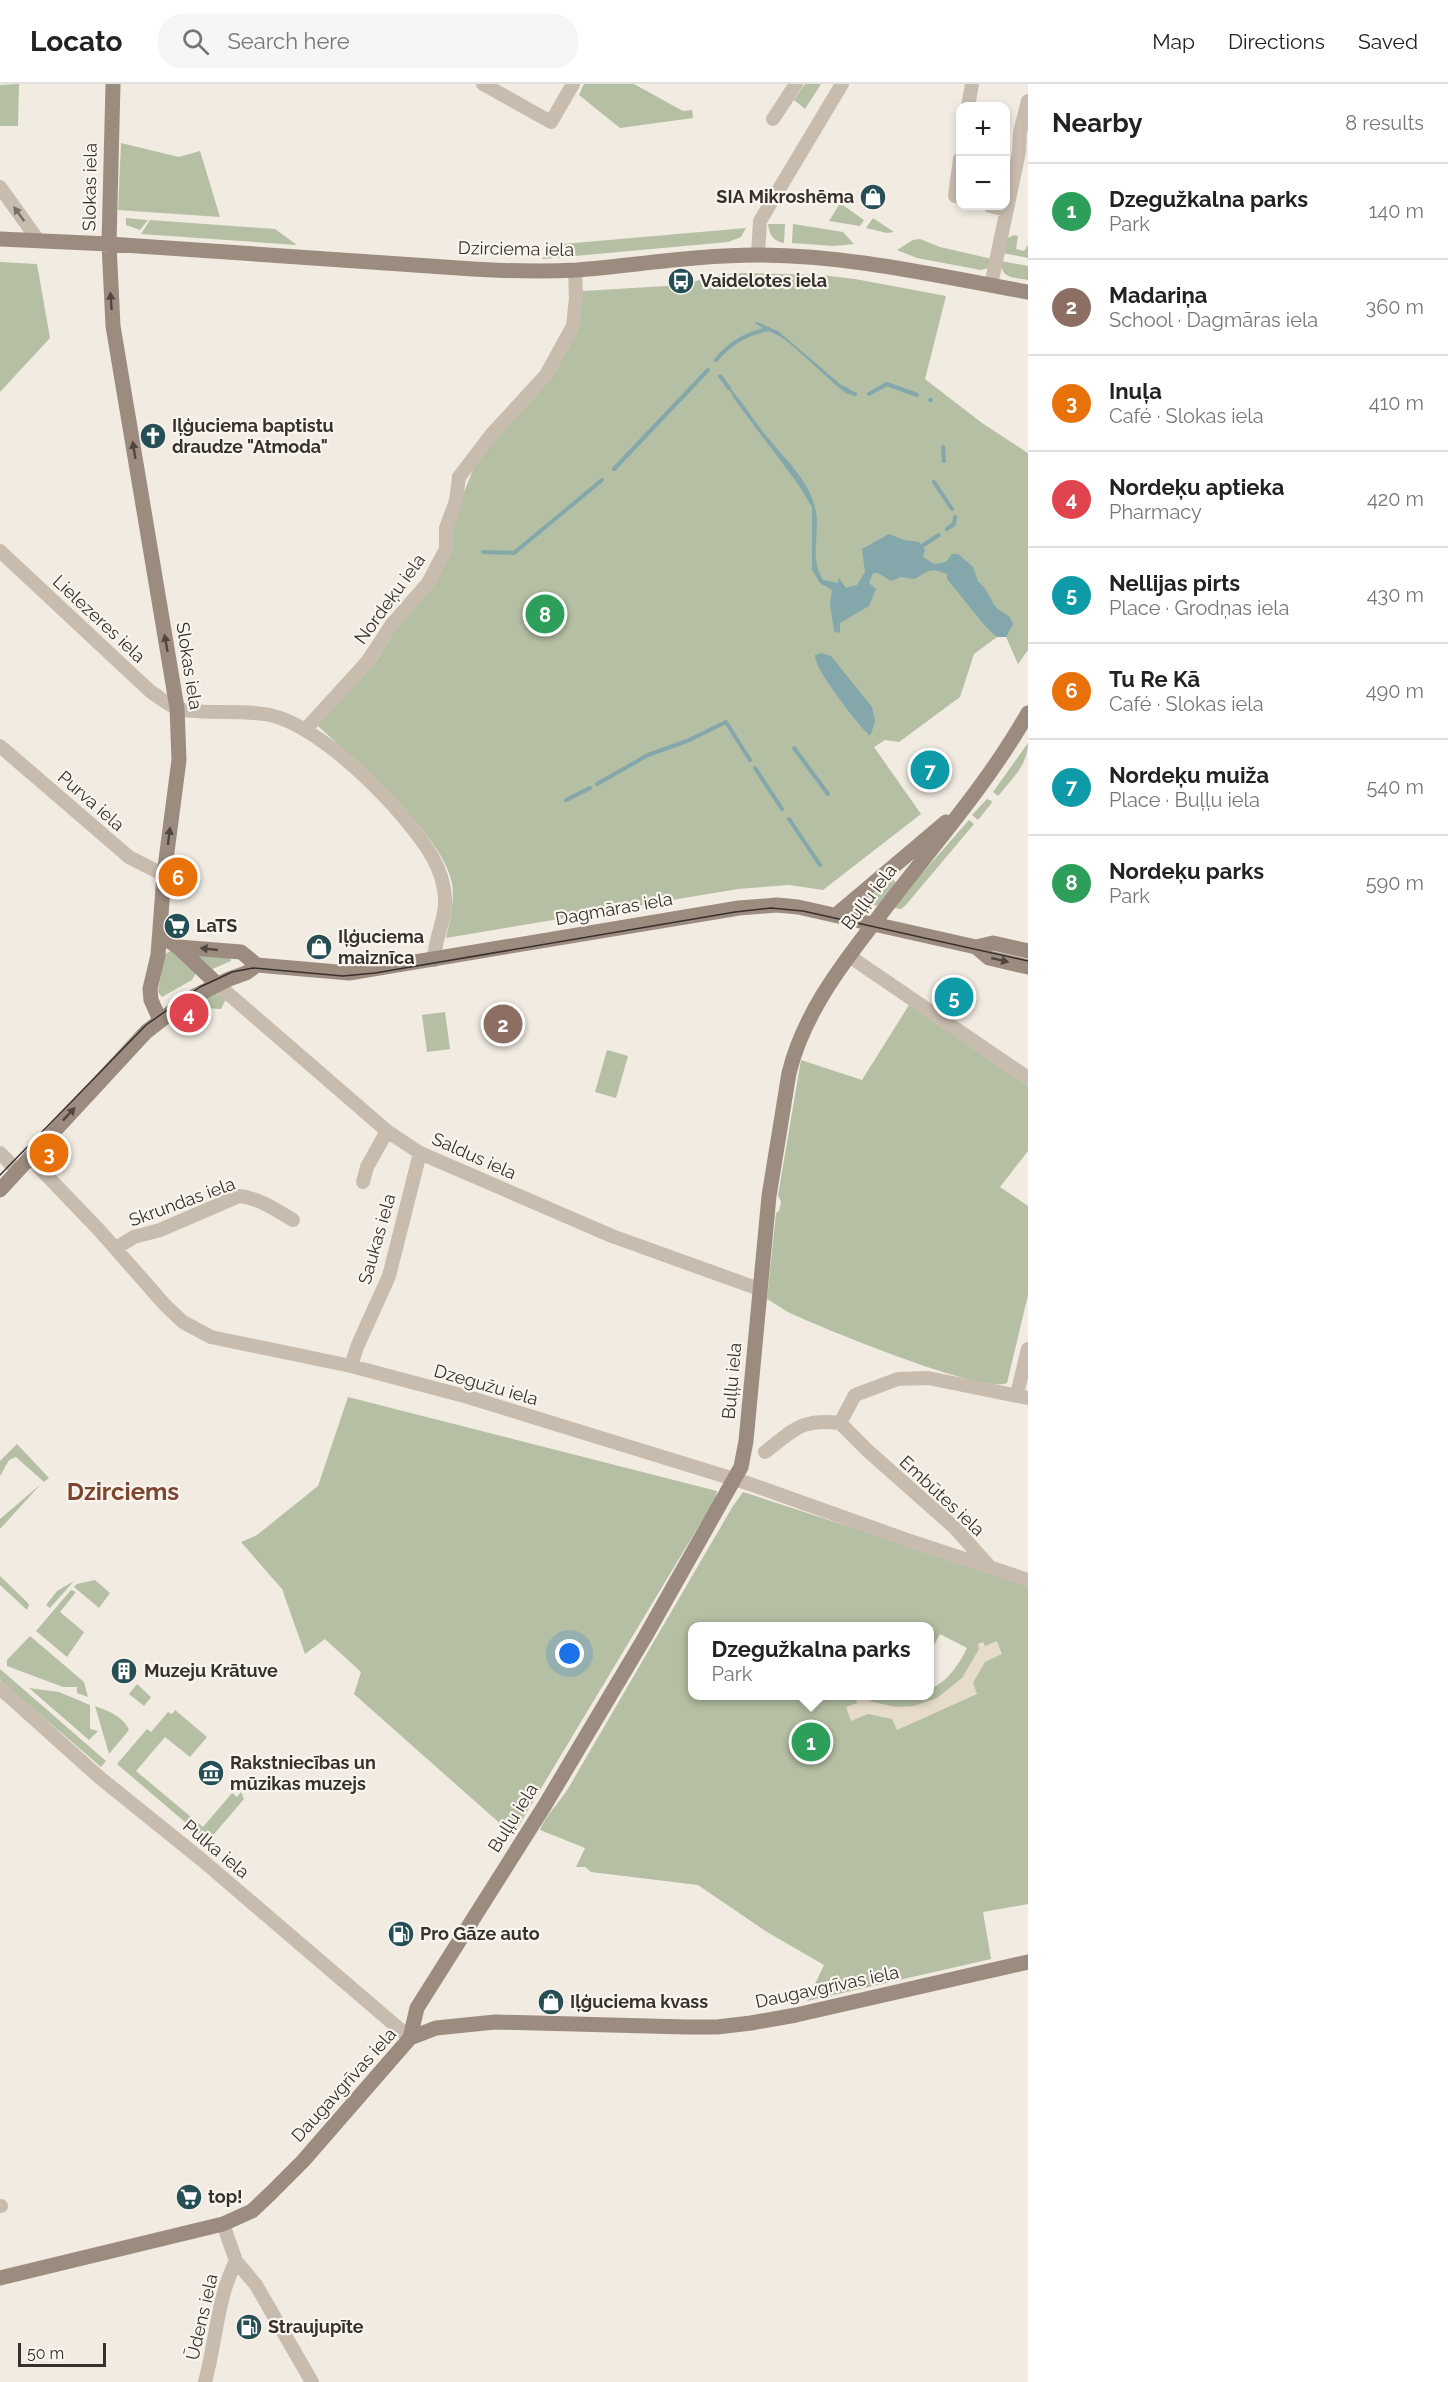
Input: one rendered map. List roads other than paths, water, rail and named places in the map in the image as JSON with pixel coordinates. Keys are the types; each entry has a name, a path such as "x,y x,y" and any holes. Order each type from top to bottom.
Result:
{"street":[{"name":"Slokas iela","path":"113,84 109,244 113,326 177,708 179,760 164,875 161,936 150,990 151,1000 160,1020"},
{"path":"483,84 550,122 573,84"},
{"path":"773,119 796,84"},
{"path":"758,255 760,221 842,84"},
{"path":"969,102 972,84"},
{"path":"1010,192 1019,152 1020,132 1028,101"},
{"path":"0,187 38,240"},
{"path":"991,285 1006,210"},
{"name":"Dzirciema iela","path":"0,239 533,271 575,270 698,258 758,255 855,260 1028,292"},
{"name":"Nordeķu iela","path":"306,729 367,662 392,624 428,583 446,549 446,528 456,501 459,477 491,435 546,375 573,326 576,298 575,270"},
{"name":"Lielezeres iela","path":"0,551 151,692 177,708"},
{"path":"177,708 268,715 287,720 306,729 346,760 377,790 405,820 438,869 445,896 443,920 435,942 434,960"},
{"name":"Buļļu iela","path":"410,2038 417,2008 545,1805 645,1637 741,1467 747,1441 769,1196 794,1053 807,1022 872,924 964,810 1011,743 1028,713"},
{"name":"Purva iela","path":"0,746 129,857 164,875"},
{"path":"836,915 930,834 964,810"},
{"name":"Dagmāras iela","path":"161,936 178,947 240,952 257,965 349,973 748,907 788,906 976,947 993,943 1028,951"},
{"path":"178,947 217,984"},
{"name":"Dagmāras iela","path":"976,947 989,958 1028,967"},
{"path":"849,956 1028,1078"},
{"path":"0,1190 138,1040 160,1020 187,999 246,973 257,965"},
{"name":"Saldus iela","path":"217,984 387,1131 420,1153 612,1236 759,1289"},
{"path":"363,1182 367,1167 387,1131"},
{"path":"0,1153 17,1170"},
{"name":"Saukas iela","path":"351,1366 357,1347 389,1276 420,1153"},
{"name":"Dzegužu iela","path":"29,1157 116,1248 165,1305 183,1322 211,1337 351,1366 468,1397 735,1479 990,1568"},
{"name":"Skrundas iela","path":"116,1248 134,1237 160,1230 239,1196 248,1197 267,1205 293,1220"},
{"path":"765,1452 797,1427 809,1422 840,1423 855,1395 898,1379 928,1378 1023,1396 1028,1349"},
{"name":"Embūtes iela","path":"840,1423 955,1528 990,1568"},
{"path":"990,1568 1028,1580"},
{"name":"Pulka iela","path":"0,1688 99,1777 202,1860 410,2038"},
{"name":"Daugavgrīvas iela","path":"0,2278 223,2224 252,2211 303,2161 410,2038 436,2028 495,2022 717,2027 796,2015 1028,1962"},
{"path":"223,2224 236,2261 256,2285 312,2382"},
{"name":"Ūdens iela","path":"205,2382 222,2299 236,2261"}],"water":[{"path":"755,323 778,331 840,384 850,389 847,394 784,339 762,328"},
{"path":"726,384 802,479 808,490 816,512 816,555 823,580 838,583 839,578 846,588 857,585 865,572 862,549 889,534 904,540 919,542 925,550 923,557 934,564 946,562 952,554 958,554 973,567 978,581 985,588 994,605 1009,616 1013,624 1006,637 997,637 986,627 947,579 947,574 933,570 914,579 901,577 891,581 878,573 873,573 869,583 876,589 869,606 840,623 840,632 834,631 830,603 832,590 820,583 812,570 812,507"},
{"path":"821,653 831,656 872,707 875,721 871,734 869,735 855,719 821,672 815,655"}],"waterway":[{"path":"716,360 739,340 769,329"},
{"path":"614,469 708,370"},
{"path":"720,376 729,388"},
{"path":"869,394 887,384 917,395"},
{"path":"847,391 855,394"},
{"path":"943,447 944,461"},
{"path":"483,552 514,553 602,480"},
{"path":"934,482 952,509"},
{"path":"947,529 954,524 955,517"},
{"path":"922,546 939,535"},
{"path":"597,784 648,755 687,741 726,722 750,760"},
{"path":"794,748 828,794"},
{"path":"755,768 782,809"},
{"path":"566,800 590,788"},
{"path":"789,819 820,865"}],"tram line":[{"path":"0,1175 146,1025 200,987 232,972 253,968 343,976 375,973 735,912 771,908 803,911 1028,961"}],"place":[{"name":"SIA Mikroshēma","path":"873,197"},
{"name":"Vaidelotes iela","path":"681,281"},
{"name":"Iļģuciema baptistu draudze \"Atmoda\"","path":"153,436"},
{"name":"Nordeķu parks","path":"545,614"},
{"name":"Nordeķu muiža","path":"930,770"},
{"name":"Tu Re Kā","path":"178,877"},
{"name":"LaTS","path":"177,926"},
{"name":"Iļģuciema maiznīca","path":"319,947"},
{"name":"Nellijas pirts","path":"954,997"},
{"name":"Nordeķu aptieka","path":"189,1013"},
{"name":"Madariņa","path":"503,1024"},
{"name":"Inuļa","path":"49,1153"},
{"name":"Muzeju Krātuve","path":"124,1671"},
{"name":"Dzegužkalna parks","path":"811,1742"},
{"name":"Rakstniecības un mūzikas muzejs","path":"211,1773"},
{"name":"Pro Gāze auto","path":"401,1934"},
{"name":"Iļģuciema kvass","path":"551,2002"},
{"name":"top!","path":"189,2197"},
{"name":"Straujupīte","path":"249,2327"}],"district":[{"name":"Dzirciems","path":"123,1492"}]}
